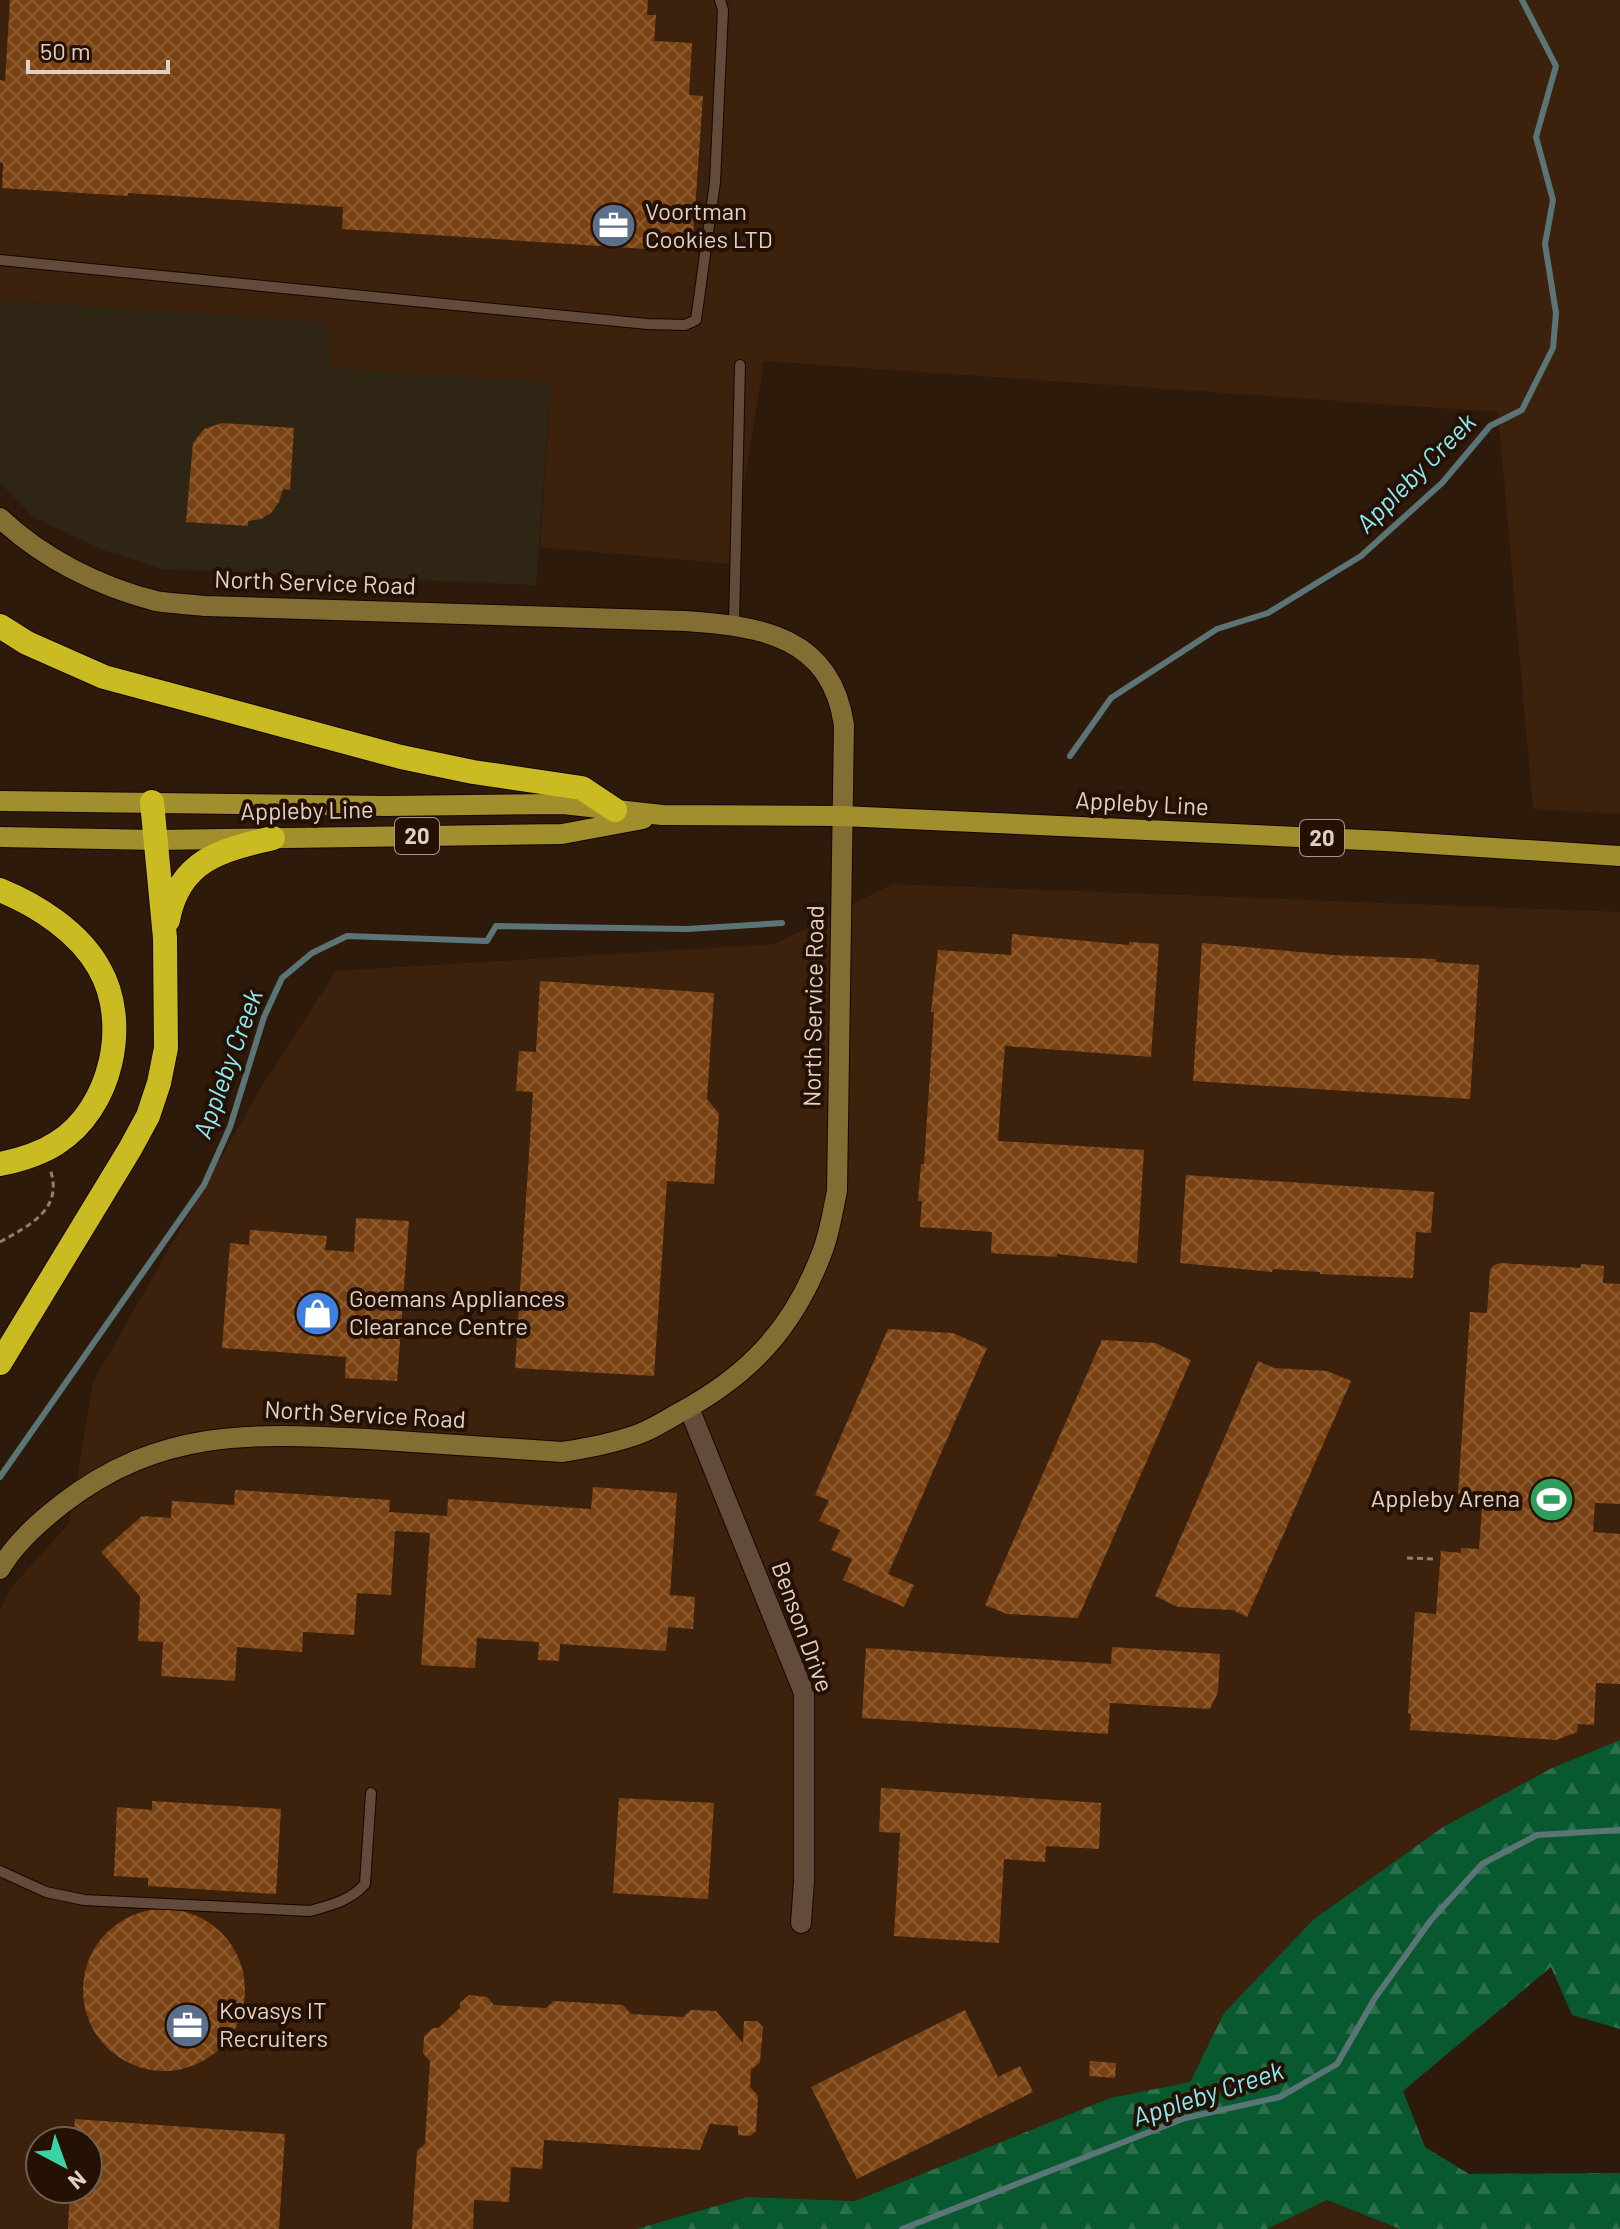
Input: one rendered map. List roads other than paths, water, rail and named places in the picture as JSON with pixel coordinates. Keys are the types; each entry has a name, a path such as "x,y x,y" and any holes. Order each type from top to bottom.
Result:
{"highway":[{"path":"0,626 27,643 104,677 401,757 473,772 582,788 615,810"},
{"path":"0,1363 148,1116 159,1083 166,1048 165,938 152,802"},
{"path":"165,938 171,903 196,866 233,847 273,838"},
{"path":"0,890 48,916 87,951 100,970 111,1002 112,1046 103,1087 77,1127 44,1150 0,1164"}],"main road":[{"name":"Appleby Line","path":"0,801 386,806 563,804 662,815 842,816 1386,841 1620,856"},
{"name":"Appleby Line","path":"0,837 156,840 562,834 662,815"}],"street":[{"name":"North Service Road","path":"0,518 54,558 106,584 158,601 205,606 734,624 781,637 818,663 841,703 844,725 837,1191 824,1248 788,1320 763,1352 730,1383 642,1433 604,1445 562,1452 278,1434 230,1436 155,1452 86,1486 37,1524 0,1569"},
{"name":"Benson Drive","path":"689,1408 804,1693 804,1881 801,1923"}],"lane":[{"path":"0,260 631,323 685,325 696,320 715,182 723,10 720,0"},
{"path":"734,624 740,365"},
{"path":"0,1871 46,1892 84,1900 310,1911 338,1904 357,1893 365,1884 371,1793"}],"waterway":[{"name":"Appleby Creek","path":"1070,756 1111,698 1217,629 1268,613 1361,556 1442,483 1490,426 1522,410 1553,348 1556,313 1545,244 1553,200 1536,137 1556,66 1522,0"},
{"name":"Appleby Creek","path":"0,1477 204,1185 230,1127 264,1017 282,978 312,953 347,936 487,941 496,926 687,929 782,923"},
{"name":"Appleby Creek","path":"902,2229 1185,2118 1280,2097 1337,2064 1375,1998 1431,1920 1482,1864 1537,1835 1620,1830"}],"place":[{"name":"Voortman Cookies LTD","path":"614,226"},
{"name":"Goemans Appliances Clearance Centre","path":"318,1313"},
{"name":"Appleby Arena","path":"1551,1499"},
{"name":"Kovasys IT Recruiters","path":"188,2025"}]}
